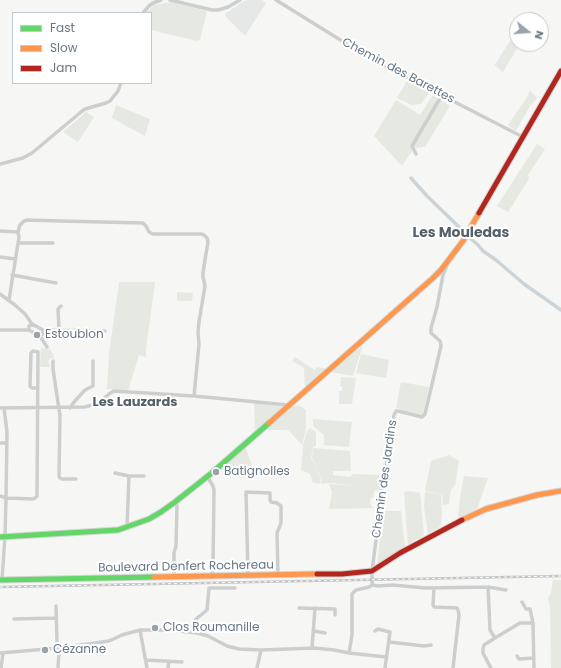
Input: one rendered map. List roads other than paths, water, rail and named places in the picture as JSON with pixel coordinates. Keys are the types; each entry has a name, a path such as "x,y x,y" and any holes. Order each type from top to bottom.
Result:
{"street":[{"path":"144,12 153,2 161,0"},
{"path":"170,0 212,10 218,10 228,7 240,0"},
{"name":"Chemin des Barettes","path":"276,0 371,59 523,137"},
{"path":"3,537 118,530 149,519 161,512 207,476 356,348 433,278 448,262 463,241 561,71"},
{"path":"0,164 32,154 81,112 110,101 115,96 121,84"},
{"path":"416,154 412,146 442,95"},
{"path":"9,300 18,243 18,232 21,223 26,220 143,224 149,232 153,234 201,234 207,238 207,248 203,272 205,286 199,322 199,344 194,396"},
{"path":"0,231 18,232"},
{"path":"18,243 53,243"},
{"path":"0,257 15,259"},
{"name":"Chemin des Jardins","path":"372,571 394,415 398,410 422,417 425,414 440,346 440,341 431,333 431,331 443,275 448,262"},
{"path":"12,275 56,283"},
{"path":"433,278 437,278 442,282"},
{"path":"0,294 25,314 32,324 43,330 105,331"},
{"path":"59,330 58,309 61,306"},
{"path":"28,330 29,326 32,324"},
{"path":"0,330 28,330 40,336 46,347"},
{"path":"40,336 43,334 43,330"},
{"path":"0,496 6,498 33,499 37,496 38,352 33,351 31,353 30,386 32,388 37,388"},
{"path":"53,360 52,369 60,416 59,476 62,479 76,479"},
{"path":"70,408 85,390 93,386 93,361"},
{"path":"1,580 3,537 6,530 7,443 7,432 2,408 84,408 99,403 114,391 194,396 288,405"},
{"path":"0,443 7,443"},
{"path":"115,473 129,476 144,476"},
{"path":"127,527 129,476"},
{"path":"207,476 214,490 212,577"},
{"path":"372,586 372,571 400,553 467,517 486,509 561,490"},
{"path":"248,576 246,492 270,493 271,502 278,503 281,506 281,523 277,532 278,575"},
{"path":"174,577 177,506 175,502"},
{"path":"0,530 6,530"},
{"name":"Boulevard Denfert Rochereau","path":"1,580 347,574 372,571"},
{"path":"349,653 352,635 352,594 356,590 372,586 394,585 434,588 488,587 506,590"},
{"path":"488,587 490,630 495,638"},
{"path":"195,633 196,619 207,610 209,588 236,588"},
{"path":"434,588 434,606 457,608 458,610 459,615 453,668"},
{"path":"522,602 526,609 530,609 533,624 534,668"},
{"path":"56,606 58,668"},
{"path":"299,608 336,609 335,615"},
{"path":"312,648 315,608"},
{"path":"14,619 56,618"},
{"path":"491,668 483,653 484,645 520,623 533,624"},
{"path":"375,631 378,629 390,632 385,668"},
{"path":"1,668 2,653 58,648 109,641 122,634 140,630 171,630 195,633 208,636 227,646 239,649 261,650 312,648 386,657"},
{"path":"140,630 147,668"},
{"path":"314,631 324,633"},
{"path":"388,642 431,646"},
{"path":"257,668 261,650"},
{"path":"517,656 519,659 534,658"},
{"path":"146,660 182,662"},
{"path":"168,668 169,661"}],"waterway":[{"path":"411,178 459,227"},
{"path":"469,237 483,251 524,284 561,310"}],"railway":[{"path":"0,587 561,576"}],"place":[{"name":"Estoublon","path":"37,335"},
{"name":"Batignolles","path":"216,472"},
{"name":"Clos Roumanille","path":"155,628"},
{"name":"Cézanne","path":"45,650"}],"district":[{"name":"Les Mouledas","path":"461,233"},
{"name":"Les Lauzards","path":"135,403"}]}
